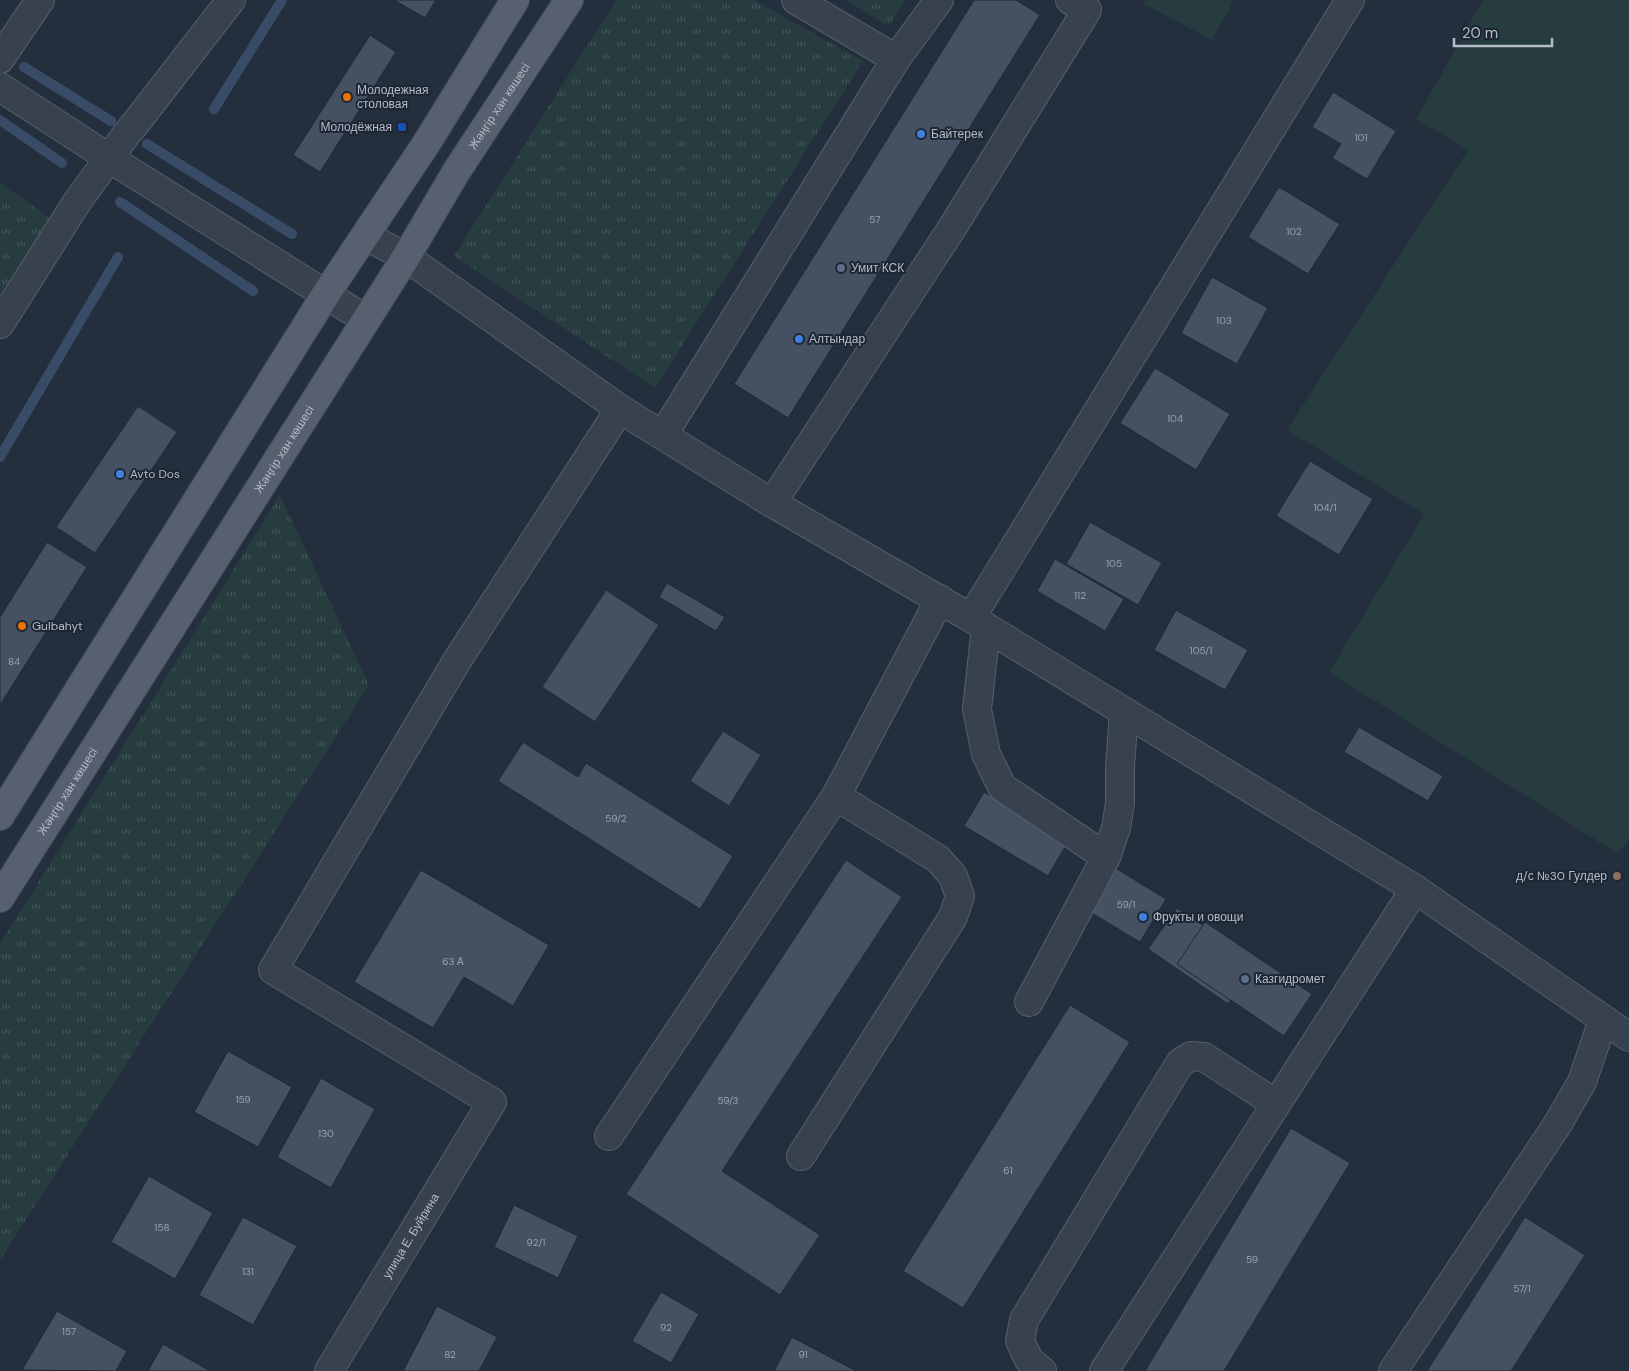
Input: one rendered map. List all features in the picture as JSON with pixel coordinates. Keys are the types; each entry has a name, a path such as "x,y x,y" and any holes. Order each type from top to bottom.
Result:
{"main road":[{"path":"0,816 326,294 426,144 515,0"},
{"name":"Жәңгір хан көшесі","path":"0,898 406,257 456,172 569,0"}],"street":[{"path":"0,59 40,0"},
{"path":"0,324 77,202 128,132 231,0"},
{"path":"796,0 896,59"},
{"path":"663,435 896,59 939,0"},
{"path":"1106,856 1002,787 986,754 977,709 978,622 1350,0"},
{"path":"772,503 952,228 1083,3"},
{"path":"0,86 109,158 365,319"},
{"path":"366,236 406,257 620,409 772,503 940,599 1415,889 1629,1037"},
{"name":"улица Е. Буйрина","path":"329,1371 492,1102 273,970 458,658 620,409"},
{"path":"609,1136 836,796 940,599"},
{"path":"1029,1002 1106,856 1116,828 1120,803 1120,767 1124,712"},
{"path":"801,1156 952,917 960,896 952,876 938,859 836,796"},
{"path":"1104,1371 1415,889"},
{"path":"1393,1371 1557,1125 1582,1082 1603,1020"},
{"path":"1042,1371 1029,1360 1020,1341 1024,1320 1180,1063 1192,1056 1204,1057 1276,1104"}],"green space":[{"path":"616,0 754,0 863,61 655,388 454,256"},
{"path":"846,0 906,0 888,26"},
{"path":"1146,0 1234,0 1212,40 1144,4"},
{"path":"1483,0 1629,0 1629,838 1618,854 1329,672 1424,514 1287,430 1468,150 1416,119"},
{"path":"0,183 50,218 0,299"},
{"path":"280,495 369,685 0,1260 0,944"}],"building":[{"path":"394,0 436,0 425,18"},
{"path":"974,0 1016,0 1040,15 788,418 734,384"},
{"path":"370,35 396,52 320,172 293,155"},
{"path":"1333,92 1396,131 1367,179 1332,158 1341,144 1312,127"},
{"path":"1279,187 1340,224 1308,274 1248,237"},
{"path":"1212,277 1268,308 1237,364 1181,333"},
{"path":"1155,368 1230,414 1196,470 1120,423"},
{"path":"138,406 177,432 95,553 56,527"},
{"path":"1310,461 1373,499 1339,555 1276,516"},
{"path":"1090,522 1162,563 1138,605 1066,564"},
{"path":"47,542 87,567 0,705 0,617"},
{"path":"1055,559 1124,599 1105,631 1037,591"},
{"path":"667,583 725,617 716,631 659,597"},
{"path":"606,590 659,625 595,722 542,687"},
{"path":"1176,610 1248,650 1225,690 1154,650"},
{"path":"1359,727 1443,776 1428,801 1344,752"},
{"path":"723,731 761,755 729,806 690,781"},
{"path":"523,742 578,777 586,763 733,856 700,909 498,781"},
{"path":"984,792 1068,842 1048,876 964,826"},
{"path":"846,860 902,897 722,1171 820,1235 780,1295 626,1194"},
{"path":"1112,866 1166,899 1140,942 1085,909"},
{"path":"421,870 549,945 513,1006 464,977 433,1028 354,982"},
{"path":"1177,908 1257,962 1228,1004 1148,949"},
{"name":"Казгидромет","path":"1205,922 1312,994 1284,1036 1177,964"},
{"path":"1070,1005 1130,1042 963,1308 903,1271"},
{"path":"228,1051 292,1087 258,1147 194,1112"},
{"path":"321,1078 375,1109 331,1188 277,1157"},
{"path":"1291,1128 1350,1163 1224,1371 1145,1371"},
{"path":"149,1176 213,1213 175,1279 111,1242"},
{"path":"514,1205 578,1236 558,1278 494,1247"},
{"path":"243,1217 297,1246 253,1325 199,1295"},
{"path":"1525,1217 1585,1255 1511,1371 1427,1371"},
{"path":"661,1292 699,1314 671,1363 632,1341"},
{"path":"437,1306 497,1337 479,1371 403,1371"},
{"path":"57,1311 127,1351 116,1371 22,1370"},
{"path":"792,1337 856,1371 774,1371"},
{"path":"163,1344 210,1371 148,1371"}],"waterway":[{"path":"214,109 282,0"},
{"path":"24,67 111,121"},
{"path":"0,120 62,163"},
{"path":"147,144 292,234"},
{"path":"120,202 253,291"},
{"path":"0,457 118,257"}],"place":[{"name":"Молодежная столовая","path":"347,97"},
{"name":"Молодёжная","path":"402,127"},
{"name":"Байтерек","path":"921,134"},
{"name":"Умит КСК","path":"841,268"},
{"name":"Алтындар","path":"799,339"},
{"name":"Avto Dos","path":"120,474"},
{"name":"Gulbahyt","path":"22,626"},
{"name":"д/с №30 Гулдер","path":"1617,876"},
{"name":"Фрукты и овощи","path":"1143,917"},
{"name":"Казгидромет","path":"1245,979"}]}
